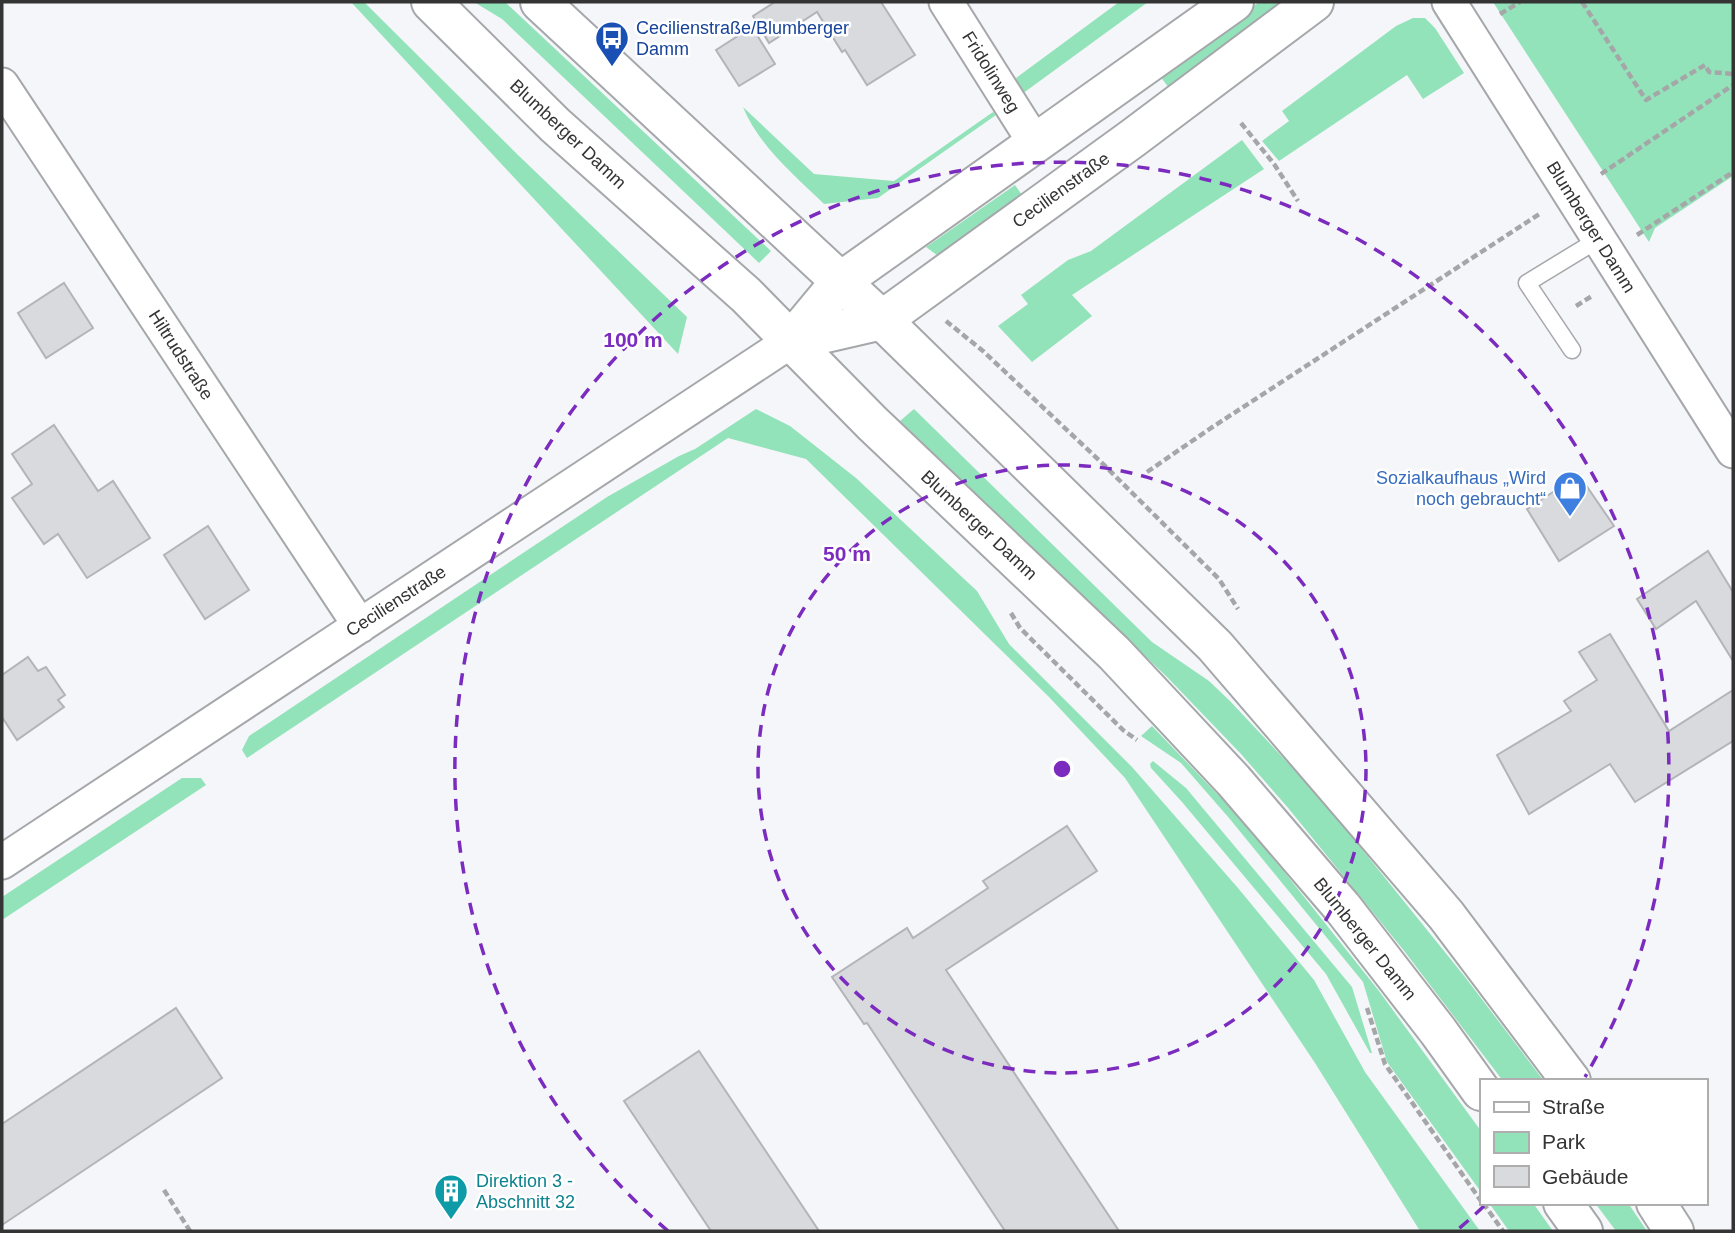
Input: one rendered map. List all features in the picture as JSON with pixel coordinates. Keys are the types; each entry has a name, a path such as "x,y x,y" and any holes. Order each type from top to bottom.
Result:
{"main road":[{"name":"Blumberger Damm","path":"431,2 555,125 746,295 872,423 1114,653 1233,780 1342,907 1480,1090"},
{"path":"540,2 882,320 1215,646 1446,915 1569,1079"},
{"name":"Cecilienstraße","path":"791,341 840,282 1234,2"},
{"name":"Cecilienstraße","path":"791,341 882,320 1133,138 1314,2"},
{"path":"1564,1205 1583,1231"},
{"path":"1657,1205 1675,1231"}],"street":[{"name":"Fridolinweg","path":"946,2 1035,143"},
{"name":"Blumberger Damm","path":"1449,2 1733,452"},
{"name":"Hiltrudstraße","path":"2,85 360,626"},
{"name":"Cecilienstraße","path":"2,862 791,341"}],"lane":[{"path":"1573,350 1527,283 1599,239"}],"path":[{"path":"1494,18 1520,2"},
{"path":"1582,2 1646,100 1705,65 1709,72 1733,74"},
{"path":"1596,178 1733,85"},
{"path":"1241,123 1274,164 1298,201"},
{"path":"1634,237 1733,172"},
{"path":"1147,472 1497,241"},
{"path":"1552,321 1623,276"},
{"path":"1008,609 1020,628 1117,724 1143,745"},
{"path":"1364,1000 1385,1065 1480,1199"},
{"path":"164,1190 190,1231"},
{"path":"1484,1205 1503,1231"}],"green space":[{"path":"351,2 364,2 687,317 678,354"},
{"path":"474,2 505,2 771,251 759,263 502,19"},
{"path":"1119,2 1148,2 1022,94 1016,78"},
{"path":"1259,2 1281,2 1169,88 1160,76"},
{"path":"1493,2 1733,2 1733,176 1655,228 1649,242"},
{"path":"1413,18 1425,18 1435,28 1464,73 1423,99 1407,75 1279,161 1262,141 1289,121 1282,111 1396,26"},
{"path":"743,107 814,174 894,181 993,112 996,115 878,198 824,204 768,147 758,135"},
{"path":"1242,140 1264,169 1072,295 1092,316 1032,362 998,326 1028,304 1021,295 1068,260 1091,251"},
{"path":"1015,185 1022,195 941,258 926,247"},
{"path":"756,409 790,426 856,478 977,591 1009,644 1132,767 1314,980 1365,1072 1480,1231 1420,1231 1315,1063 1125,778 1049,697 806,459 728,438 247,758 242,750 249,736 607,497 695,449"},
{"path":"914,409 1152,642 1209,681 1230,701 1319,796 1465,977 1542,1079 1501,1079 1405,952 1241,754 1167,677 900,421"},
{"path":"1152,726 1223,800 1379,991 1480,1130 1480,1191 1387,1062 1363,982 1181,763 1141,736"},
{"path":"1153,761 1186,788 1352,987 1372,1053 1326,974 1151,768"},
{"path":"182,778 201,778 206,785 2,920 2,897"},
{"path":"1490,1205 1534,1205 1553,1231 1509,1231"},
{"path":"1596,1205 1629,1205 1647,1231 1616,1231"}],"building":[{"path":"775,2 881,2 915,55 867,85 817,12 769,43 753,16"},
{"path":"752,27 775,64 739,86 716,50"},
{"path":"64,283 93,328 46,358 18,313"},
{"path":"54,425 98,491 113,481 150,538 87,578 58,534 44,544 12,498 32,484 12,454"},
{"name":"Sozialkaufhaus „Wird noch gebraucht“","path":"1579,475 1614,526 1559,561 1527,509"},
{"path":"208,526 249,590 205,619 164,555"},
{"path":"1708,551 1733,592 1733,661 1696,601 1656,629 1637,599"},
{"path":"1610,634 1669,731 1733,690 1733,741 1635,802 1610,764 1529,814 1497,755 1571,711 1564,701 1597,680 1579,652"},
{"path":"28,657 38,671 46,667 65,695 58,700 64,707 17,740 2,717 2,675"},
{"path":"1067,826 1097,871 946,970 1119,1231 1005,1231 867,1023 864,1024 832,977 907,928 913,938 988,888 983,881"},
{"path":"176,1008 222,1078 2,1225 2,1124"},
{"path":"699,1051 819,1231 711,1231 624,1101"}],"place":[{"name":"Cecilienstraße/Blumberger Damm","path":"612,68"},
{"name":"Sozialkaufhaus „Wird noch gebraucht“","path":"1570,518"},
{"name":"Direktion 3 - Abschnitt 32","path":"451,1221"}]}
